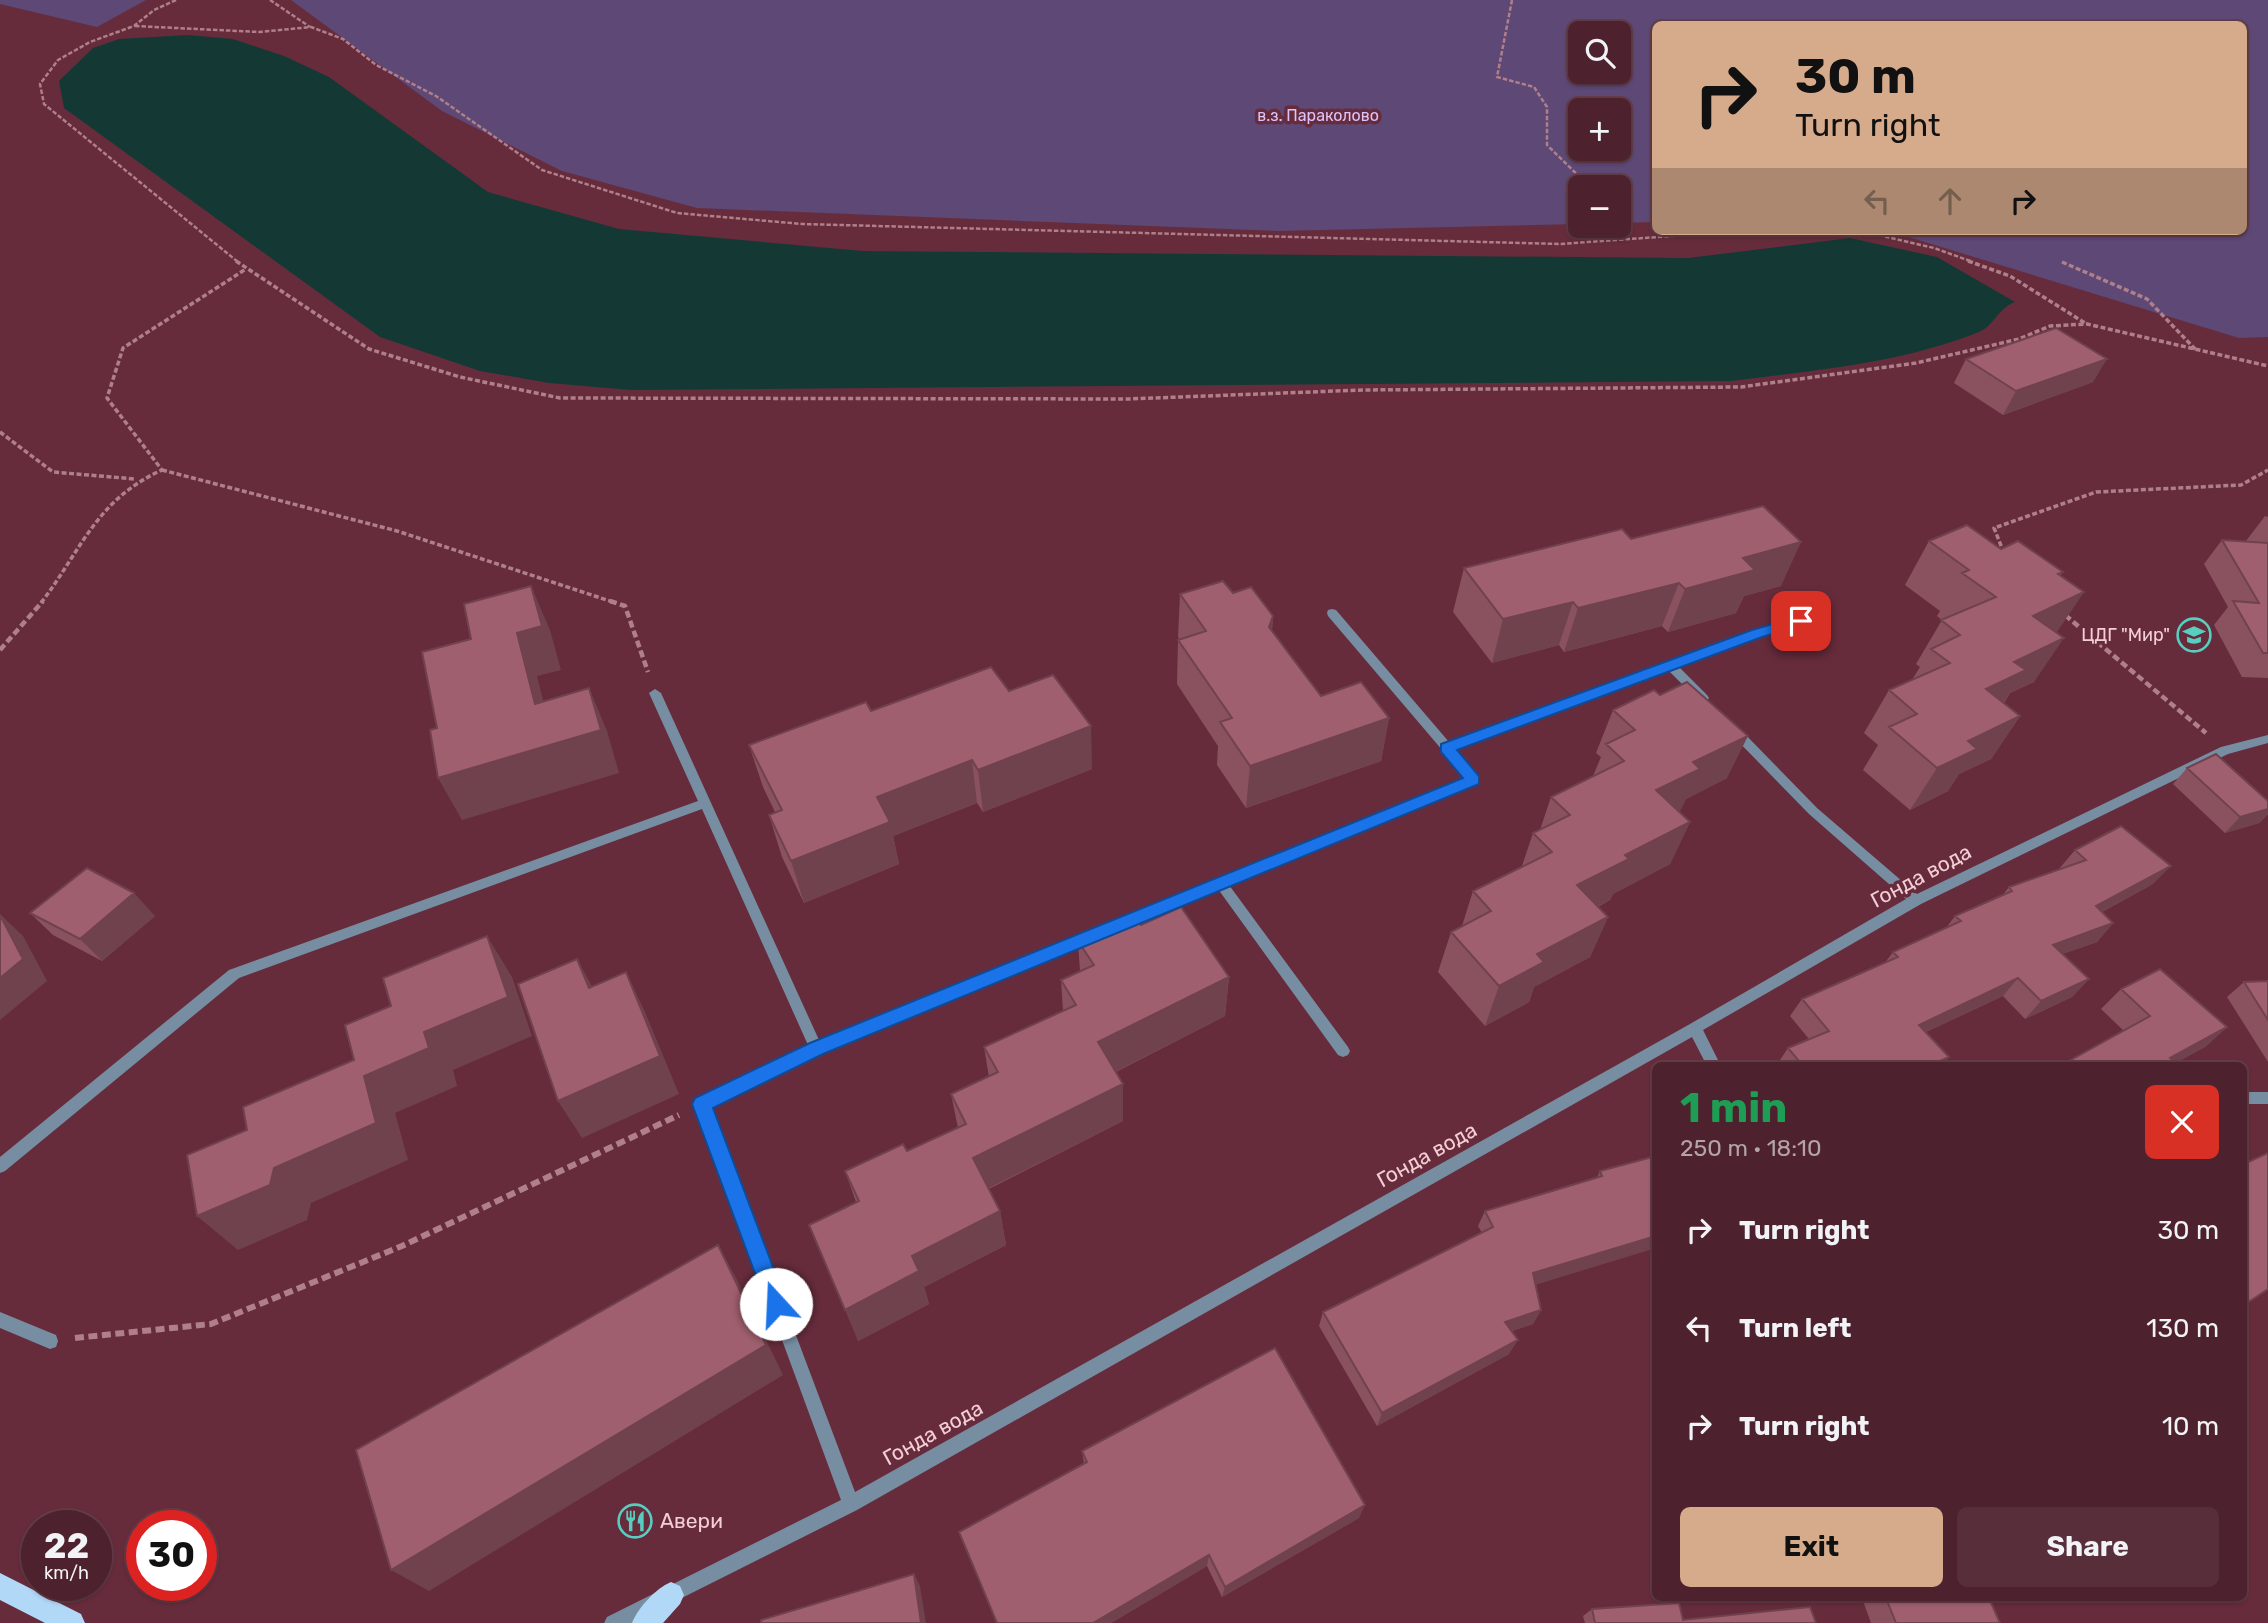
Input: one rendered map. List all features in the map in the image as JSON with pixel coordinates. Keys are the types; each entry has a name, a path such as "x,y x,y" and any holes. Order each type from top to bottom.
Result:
{"main road":[{"path":"0,1586 72,1623"},
{"path":"645,1623 671,1595"}],"street":[{"path":"851,1504 702,1104 816,1048 1474,780 1332,613"},
{"path":"1446,748 1757,634 1824,615"},
{"path":"1671,666 1709,705"},
{"path":"655,692 703,804 816,1048"},
{"path":"1728,724 1813,811 1916,900"},
{"name":"Гонда вода","path":"613,1623 851,1504 1695,1028 1916,900 2225,750 2267,740"},
{"path":"0,1166 234,974 703,804"},
{"path":"1220,882 1343,1051"},
{"path":"1695,1028 1712,1062"},
{"path":"2247,1098 2268,1098"},
{"path":"0,1320 50,1341"}],"path":[{"path":"177,0 154,10 134,26 90,42 58,60 40,83 44,104 246,269 369,349 460,377 560,398 1129,399 1362,390 1741,387 1916,363 2019,339 2050,326 2087,324 2268,366"},
{"path":"270,0 311,27 343,38 376,65 436,96 542,170 677,213 802,223 1108,234 1560,244 1685,235"},
{"path":"1512,0 1497,77 1534,87 1547,107 1547,145 1578,175"},
{"path":"134,26 259,32 311,27"},
{"path":"1879,235 1934,248 2010,276 2087,324"},
{"path":"2062,262 2147,299 2196,351"},
{"path":"162,470 107,398 123,348 246,269"},
{"path":"0,432 53,472 136,479"},
{"path":"0,650 50,591 97,513 136,479 162,470 397,531 625,606 655,692"},
{"path":"2006,559 1994,528 2096,492 2241,485 2268,470"},
{"path":"2061,612 2225,750"},
{"path":"50,1341 211,1324 402,1246 702,1104"}],"green space":[{"path":"0,0 146,0 97,27 0,4"},
{"name":"в.з. Параколово","path":"291,0 2268,0 2268,337 2239,338 1902,235 2247,235 2247,21 1652,21 1652,222 1631,223 1631,175 1568,175 1568,224 1278,231 697,208 562,171 442,111"}],"shaded area":[{"path":"188,35 233,39 284,56 329,77 488,192 619,229 863,251 1688,258 1850,238 1937,257 2015,302 2004,308 1989,326 1979,332 1918,352 1825,369 1731,381 631,390 549,383 480,371 380,337 64,108 59,81 93,48 119,39"}],"building":[{"path":"2056,328 2107,359 2016,391 1966,359"},
{"path":"1763,506 1801,542 1743,558 1755,570 1685,589 1679,583 1578,608 1573,602 1503,619 1464,568 1622,529 1631,539"},
{"path":"1967,525 2001,549 2018,541 2063,572 2058,574 2084,592 2033,616 2064,638 2014,662 2026,670 1986,689 2020,716 1968,741 1977,749 1937,768 1889,727 1917,714 1889,690 1950,663 1931,649 1960,635 1941,620 1996,597 1962,573 1969,570 1929,541"},
{"path":"2222,540 2268,543 2268,653 2263,653 2233,601 2259,603"},
{"path":"1223,581 1233,593 1251,587 1273,616 1269,627 1321,696 1361,682 1389,718 1250,766 1220,722 1232,718 1178,640 1206,631 1180,594"},
{"path":"531,586 542,626 517,633 535,704 589,688 601,730 438,778 430,730 437,728 422,652 471,639 464,604"},
{"path":"991,667 1009,691 1053,675 1091,726 978,770 972,760 877,797 890,822 791,861 769,815 782,810 749,745 866,702 871,711"},
{"path":"1687,682 1748,736 1693,762 1700,769 1656,790 1690,822 1625,855 1629,859 1577,885 1608,917 1537,954 1544,962 1499,986 1451,932 1491,911 1473,891 1552,852 1533,833 1570,815 1551,797 1624,761 1606,744 1635,730 1613,710 1654,690 1660,695"},
{"path":"2216,754 2268,801 2268,809 2240,817 2187,768"},
{"path":"2121,826 2171,866 2096,906 2113,923 2053,945 2089,979 2041,1001 2018,978 1919,1025 1949,1057 1938,1062 1800,1062 1788,1048 1829,1031 1802,999 1898,957 1893,952 1961,921 1955,916 2012,891 2009,887 2086,860 2075,850"},
{"path":"87,868 134,893 80,939 30,913"},
{"path":"1181,907 1229,977 1098,1042 1123,1084 973,1158 1000,1211 912,1256 919,1271 845,1310 809,1225 859,1201 845,1171 903,1144 907,1151 966,1124 951,1094 998,1072 984,1047 1076,1005 1061,980 1094,965 1078,941 1135,916 1141,925"},
{"path":"0,915 23,959 0,978"},
{"path":"487,936 508,997 424,1032 429,1048 364,1076 376,1123 274,1168 270,1185 197,1216 187,1155 247,1130 243,1107 354,1060 345,1025 391,1006 383,978"},
{"path":"577,959 589,988 626,972 660,1056 558,1101 518,984"},
{"path":"2160,969 2227,1027 2170,1058 2174,1062 2067,1062 2150,1016 2121,989"},
{"path":"2268,981 2268,1020 2244,982"},
{"path":"2268,1153 2268,1289 2247,1303 2247,1163"},
{"path":"1652,1157 1652,1237 1533,1273 1541,1310 1505,1322 1518,1340 1382,1413 1323,1312 1493,1227 1485,1211 1602,1176 1600,1171"},
{"path":"718,1245 766,1345 391,1570 356,1450"},
{"path":"1275,1348 1365,1505 1225,1587 1209,1555 1093,1623 997,1623 959,1532 1087,1462 1082,1451"},
{"path":"914,1574 921,1623 761,1623 761,1620"},
{"path":"1887,1601 1990,1601 2000,1623 1896,1623"},
{"path":"1679,1603 1683,1620 1810,1607 1816,1623 1595,1623 1592,1609"}],"place":[{"name":"ЦДГ \"Мир\"","path":"2194,635"},
{"name":"Авери","path":"635,1521"}],"route":[{"path":"776,1304 702,1104 816,1048 1474,780 1446,748 1757,634 1801,621"}]}
